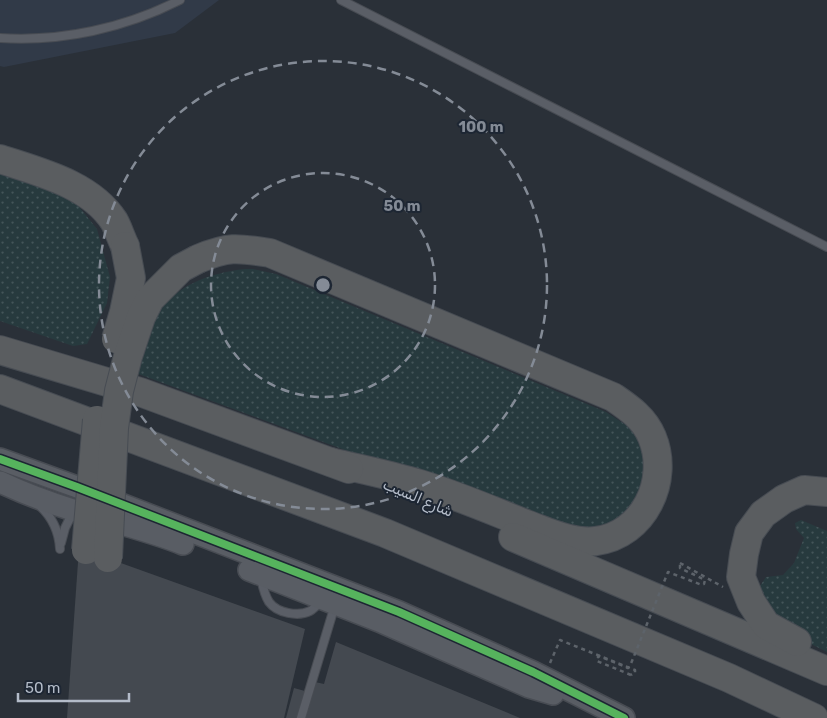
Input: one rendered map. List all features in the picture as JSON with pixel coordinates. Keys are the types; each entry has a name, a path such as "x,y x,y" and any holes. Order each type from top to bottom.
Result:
{"highway":[{"path":"0,159 75,187 97,202 114,221 125,246 131,278 124,312 108,364 97,422 97,554 119,391 141,317 150,299 181,268 217,251 238,248 270,253 613,397 635,412 652,435 658,456 658,480 650,503 632,526 611,538 588,541 574,540 549,532 420,484 331,462"},
{"name":"شارع السيب","path":"0,350 140,392 331,462 827,671"},
{"path":"0,389 385,533 728,678 814,718"},
{"path":"827,492 804,490 784,499 763,514 749,533 744,554 742,577 751,602 766,625 827,658"}],"street":[{"path":"0,459 78,500 260,574 330,597 399,612 544,678 615,714"},
{"path":"0,482 27,494 78,500 330,597 379,621 530,687 615,714"}],"lane":[{"path":"0,38 34,39 86,33 132,21 180,0"},
{"path":"341,0 827,247"},
{"path":"27,494 49,514 56,526 60,548 65,528 78,500"},
{"path":"301,718 330,597"}],"path":[{"path":"544,678 560,640 635,670 635,673 631,675 597,661 597,658 599,656 628,668 630,666 668,572 702,585 704,584 705,580 680,568 680,563 751,602"}],"shaded area":[{"path":"0,0 219,0 175,33 4,67 0,66"}],"green space":[{"path":"0,168 46,185 76,203 97,229 110,277 107,303 87,344 73,346 0,321"},
{"path":"245,269 276,274 606,412 632,429 646,449 651,471 627,519 586,533 353,453 133,372 154,321 170,299 192,283 218,274"},
{"path":"801,520 827,531 827,652 809,643 778,619 759,591 766,577 783,575 794,563 804,538 796,529 795,523"}],"building":[{"path":"79,548 305,629 284,718 67,718"},
{"path":"336,642 520,718 286,718 294,688 312,693 315,682 324,684"}],"cycle path":[{"path":"0,459 399,612 533,672 624,718"}]}
